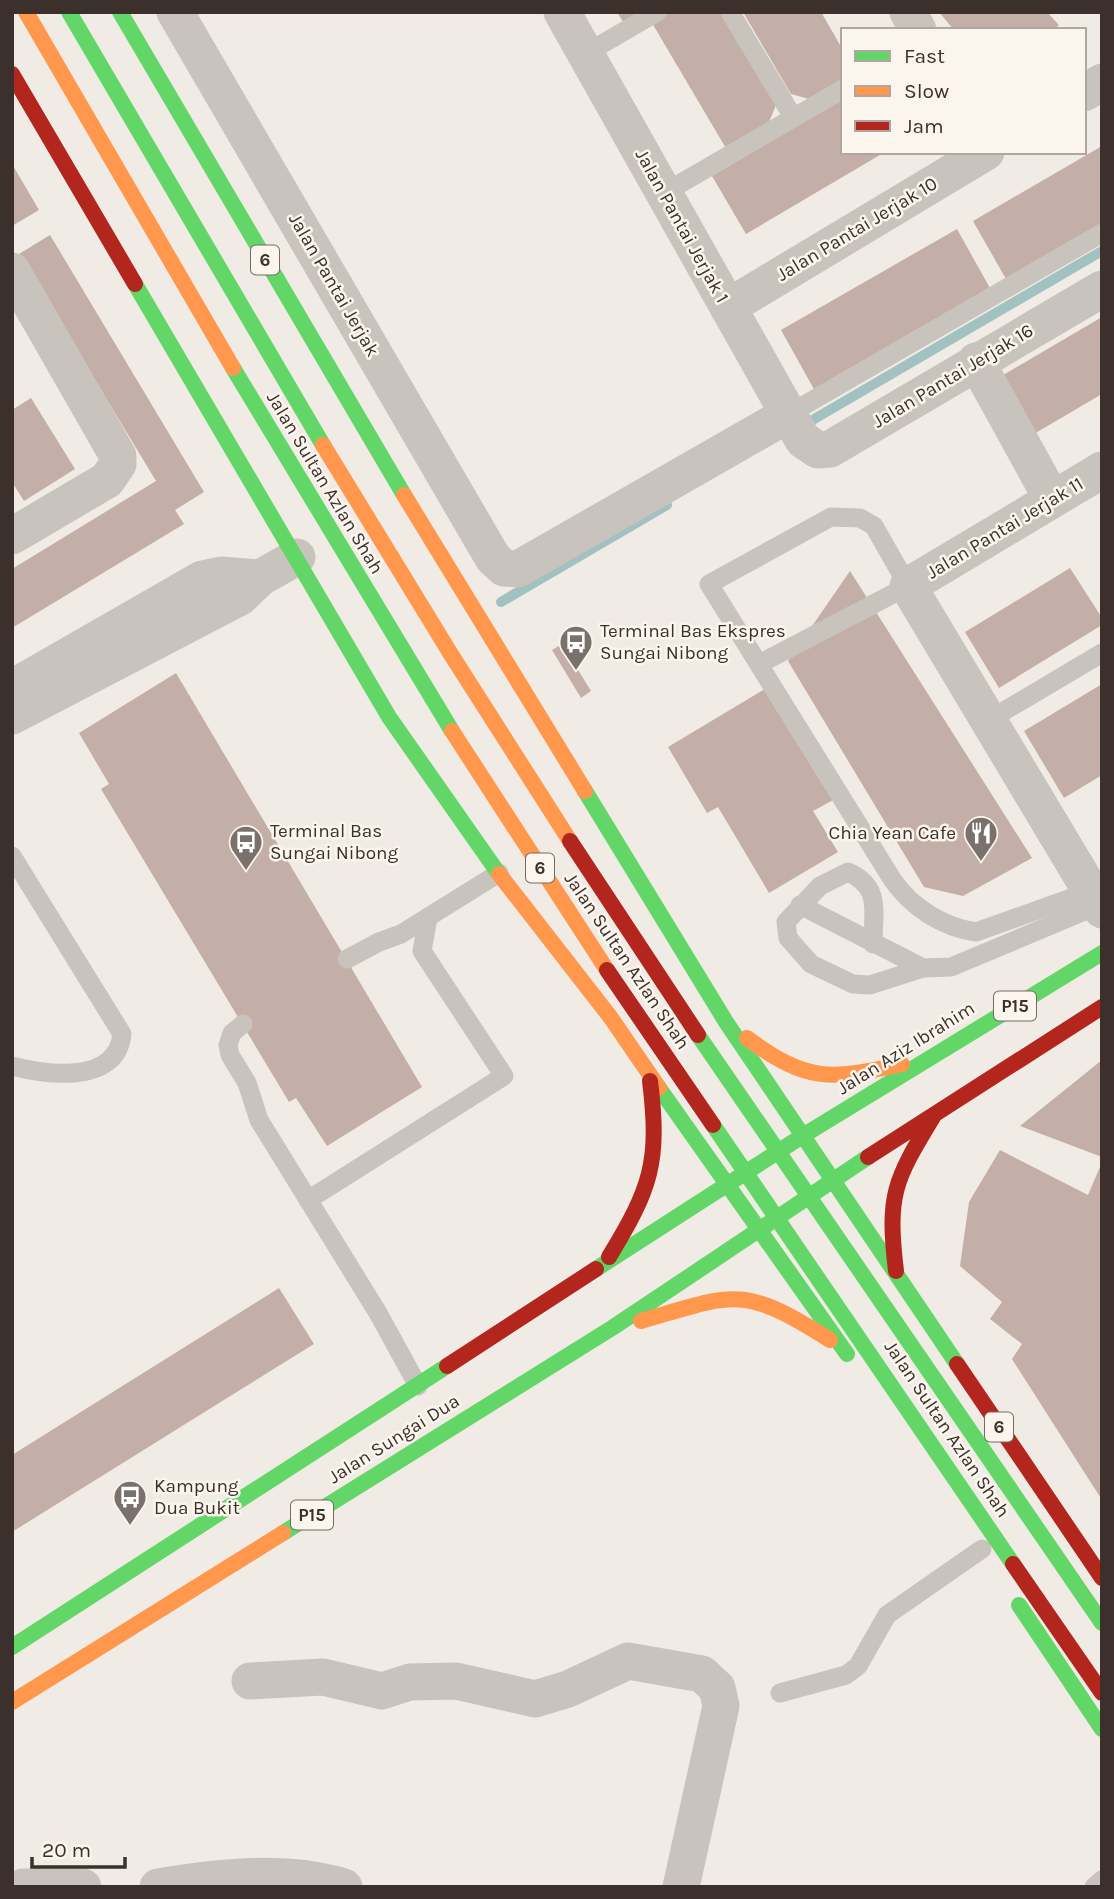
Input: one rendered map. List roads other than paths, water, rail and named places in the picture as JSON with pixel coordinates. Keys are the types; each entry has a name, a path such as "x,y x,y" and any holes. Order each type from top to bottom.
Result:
{"main road":[{"name":"Jalan Sultan Azlan Shah","path":"26,12 302,486 485,785 622,992 1102,1693"},
{"name":"Jalan Sultan Azlan Shah","path":"69,12 418,602 511,751 742,1098 1102,1623"},
{"name":"6","path":"120,12 411,507 726,1022 835,1178 897,1276 1102,1578"},
{"name":"Jalan Sultan Azlan Shah","path":"12,74 389,717 468,831 611,1018 726,1186 859,1371"},
{"path":"468,831 515,848 533,847 548,838 566,818 575,773"},
{"name":"Jalan Aziz Ibrahim","path":"804,1135 1102,953"},
{"name":"P15","path":"759,1230 938,1110 1102,1007"},
{"path":"726,1022 774,1059 802,1073 824,1078 842,1077 928,1058"},
{"path":"604,1265 649,1189 656,1162 657,1133 650,1077"},
{"path":"897,1276 891,1211 898,1183 938,1110"},
{"name":"P15","path":"726,1186 804,1135"},
{"name":"Jalan Sungai Dua","path":"12,1647 726,1186"},
{"name":"Jalan Sungai Dua","path":"12,1702 612,1328 759,1230"},
{"path":"612,1328 736,1298 756,1300 779,1310 844,1349"},
{"name":"Jalan Sultan Azlan Shah","path":"913,1447 959,1514"},
{"path":"1012,1594 1102,1729"}],"street":[{"name":"Jalan Pantai Jerjak","path":"175,12 493,558 504,568 518,569 796,427"},
{"name":"Jalan Pantai Jerjak 1","path":"562,12 796,427"},
{"path":"908,12 917,28"},
{"path":"1086,92 1102,82"},
{"name":"Jalan Pantai Jerjak 10","path":"728,307 983,154"},
{"path":"12,271 118,456 118,464 107,481 12,536"},
{"name":"Jalan Pantai Jerjak 16","path":"796,427 818,450 830,449 1102,289"},
{"path":"976,361 1052,499"},
{"name":"Jalan Pantai Jerjak 11","path":"908,586 1102,470"},
{"path":"12,716 240,597 260,578 297,557"},
{"path":"12,688 202,579 220,575 260,578"},
{"path":"908,586 1098,898"},
{"path":"250,1681 323,1678 382,1691 410,1682 456,1681 535,1699 568,1689 628,1661 702,1674 717,1688 721,1706 681,1887"},
{"path":"158,1887 242,1877 295,1878 344,1887"},
{"path":"23,1887 83,1887"}],"lane":[{"path":"585,54 657,12"},
{"path":"730,12 793,117"},
{"path":"664,194 841,90"},
{"path":"796,427 1102,233"},
{"path":"759,664 908,586 873,526 860,518 831,517 709,584 905,898 959,929 976,932 1098,898"},
{"path":"989,720 1102,653"},
{"path":"12,856 121,1034 121,1045 114,1058 93,1070 49,1073 12,1066"},
{"path":"873,944 873,894 864,879 848,872 820,886 786,922 788,938 811,964 853,984 870,985 923,968 951,967 1098,898"},
{"path":"347,959 401,934 499,873"},
{"path":"800,905 923,968"},
{"path":"308,1200 504,1076 422,951 428,918"},
{"path":"243,1024 232,1034 228,1045 230,1055 247,1083 259,1120 378,1312 418,1386"},
{"path":"779,1693 846,1675 858,1666 887,1615 982,1549"},
{"path":"1094,1887 1102,1880"}],"waterway":[{"path":"804,425 1102,251"},
{"path":"501,602 667,505"}],"place":[{"name":"Terminal Bas Ekspres Sungai Nibong","path":"576,672"},
{"name":"Chia Yean Cafe","path":"981,863"},
{"name":"Terminal Bas Sungai Nibong","path":"246,872"},
{"name":"Kampung Dua Bukit","path":"130,1527"}]}
